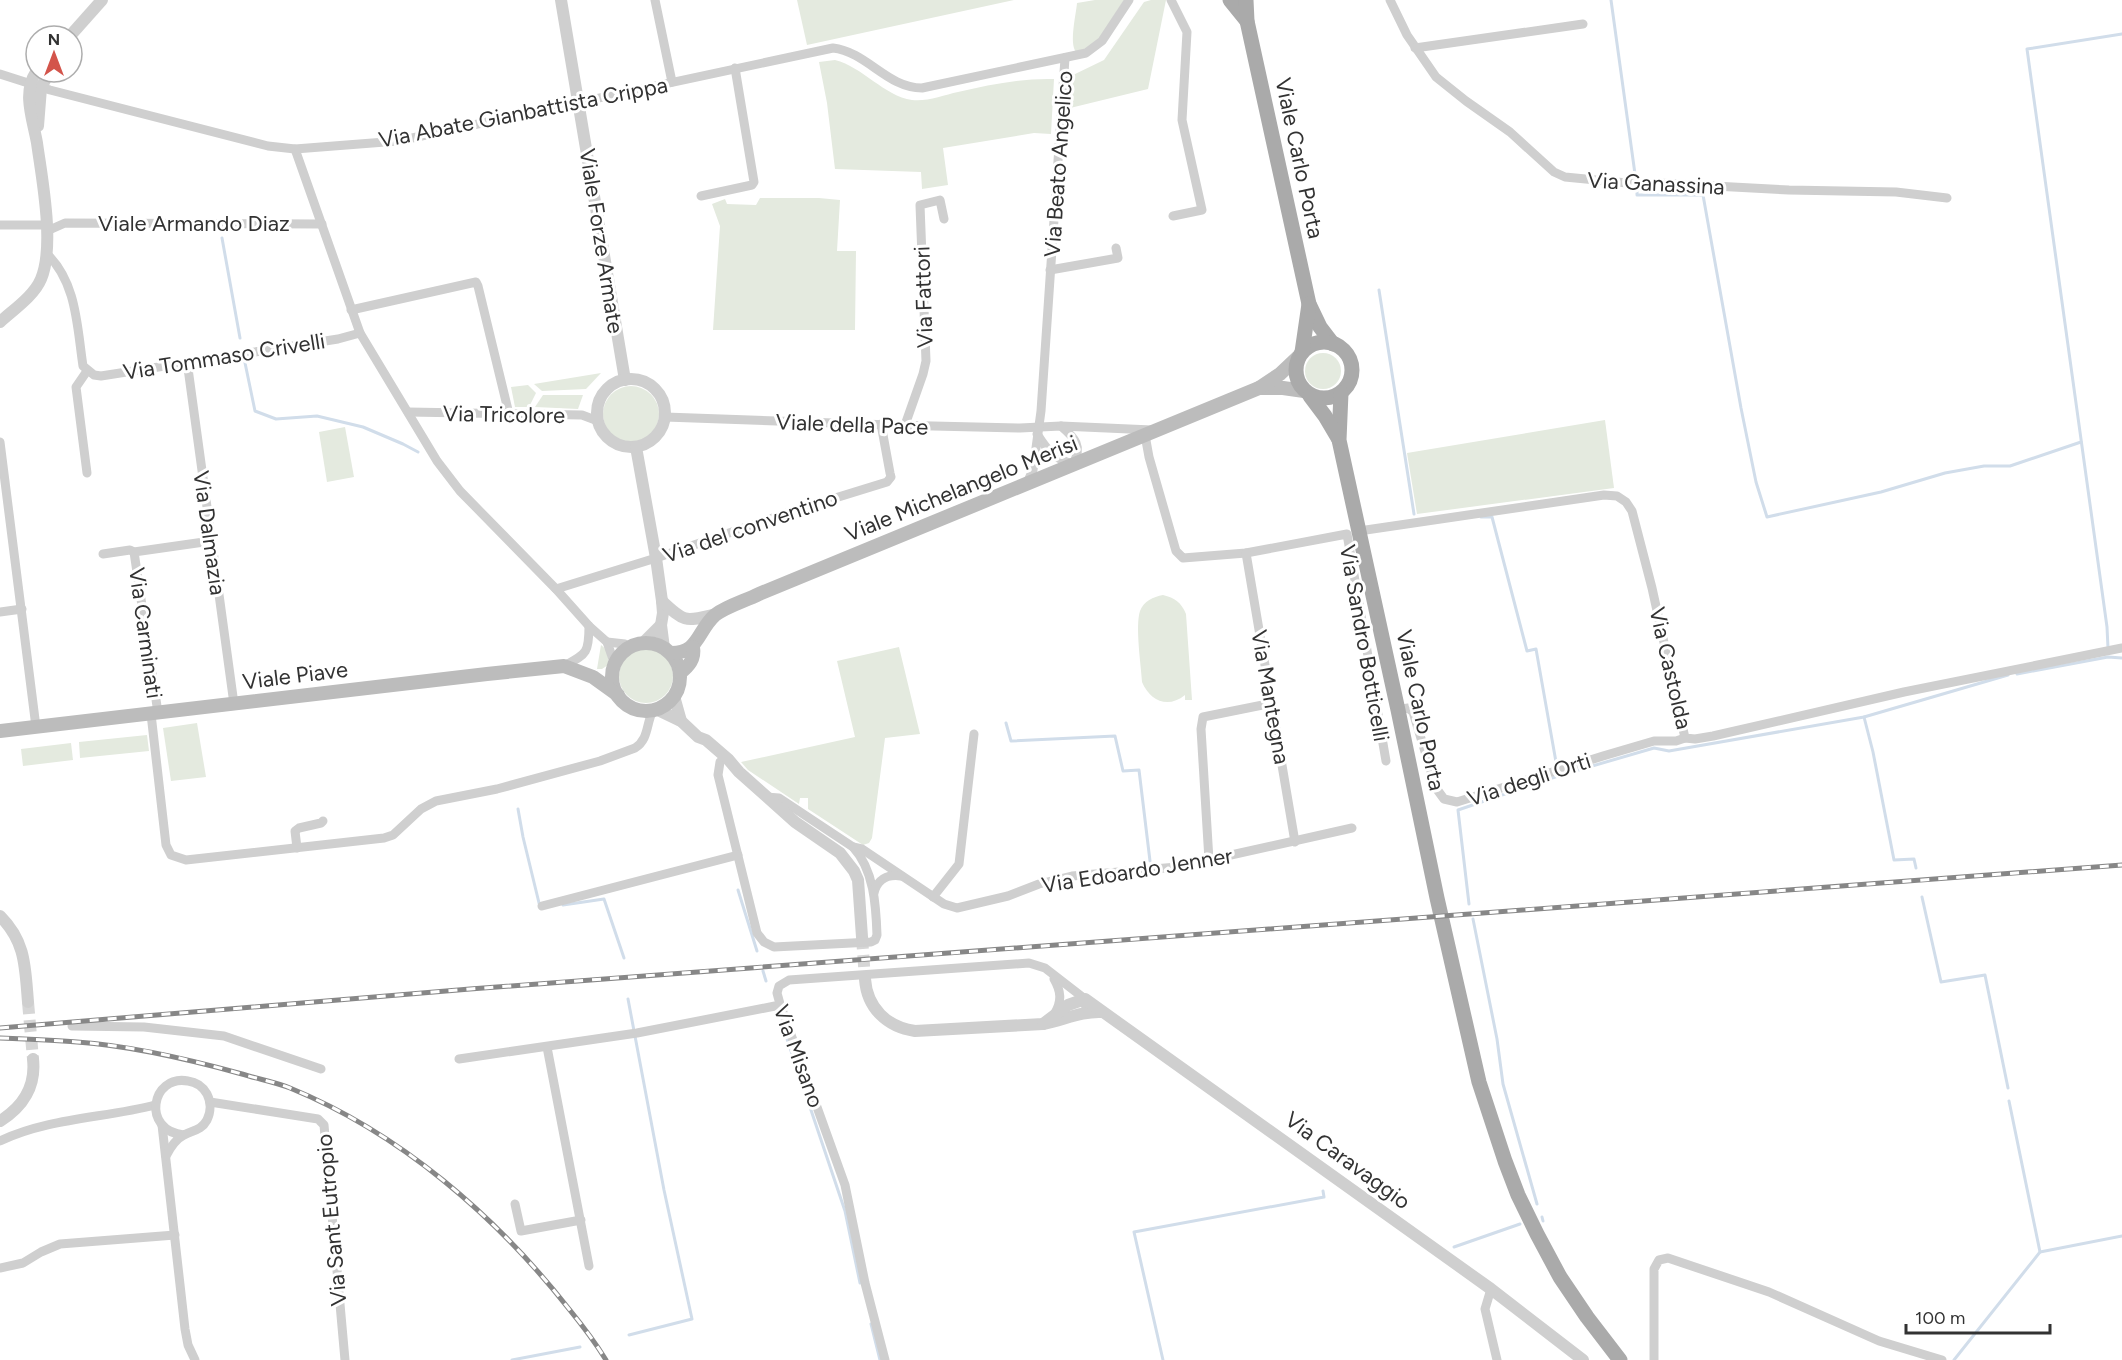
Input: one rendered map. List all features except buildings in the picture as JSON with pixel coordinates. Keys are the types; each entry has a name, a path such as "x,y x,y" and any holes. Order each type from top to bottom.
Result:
{"main road":[{"name":"Viale Carlo Porta","path":"1230,0 1247,21"},
{"name":"Viale Carlo Porta","path":"1246,0 1247,21 1309,304 1320,327 1333,344 1347,354 1351,362 1351,379 1341,393 1339,440 1479,1083 1515,1187 1537,1234 1560,1277 1620,1360"},
{"name":"Viale Carlo Porta","path":"1307,393 1296,378 1295,371 1309,304"},
{"path":"1300,355 1316,343 1333,344"},
{"name":"Viale Michelangelo Merisi","path":"680,673 688,667 694,655 693,647 707,624 717,614 759,594 1259,388 1280,374 1300,355"},
{"name":"Viale Michelangelo Merisi","path":"1259,388 1283,388 1307,393"},
{"path":"1307,393 1326,399 1341,393"},
{"path":"1307,393 1325,416 1339,440"},
{"path":"667,651 675,659 680,673 679,685 674,696 663,706 655,709 637,709 629,706 618,695 613,680 618,658 629,648 643,643 667,651 684,653 693,647"},
{"name":"Viale Piave","path":"0,731 564,666 593,676 618,695"},
{"path":"593,676 614,669"}],"street":[{"path":"81,24 102,0"},
{"name":"Viale Forze Armate","path":"561,0 625,380"},
{"path":"655,0 672,82"},
{"name":"Via Abate Gianbattista Crippa","path":"47,84 268,146 295,149 398,141 833,48 854,54 900,84 919,88 1086,53 1098,46 1129,0"},
{"path":"1171,0 1187,32 1182,120 1202,210 1173,216"},
{"name":"Via Ganassina","path":"1390,0 1415,48 1436,77 1510,132 1554,172 1565,177 1626,183 1896,192 1947,198"},
{"path":"1415,48 1583,24"},
{"name":"Via Beato Angelico","path":"1038,431 1065,58"},
{"path":"701,196 752,185 754,182 735,69"},
{"name":"Via Abate Gianbattista Crippa","path":"0,74 24,79"},
{"path":"0,322 30,294 41,279 46,253 47,224 29,99 35,84"},
{"path":"295,149 360,333 437,461 460,491 607,642 614,669"},
{"name":"Via Fattori","path":"905,425 926,361 920,205 940,200 944,219"},
{"name":"Viale Armando Diaz","path":"47,224 54,216 65,223"},
{"path":"0,225 47,224"},
{"name":"Viale Armando Diaz","path":"47,224 322,224"},
{"name":"Via Beato Angelico","path":"1050,270 1118,258 1116,248"},
{"path":"46,253 64,274 70,290 83,366 87,371 76,387 87,473"},
{"path":"351,310 476,282 509,414"},
{"name":"Via Tommaso Crivelli","path":"87,371 101,376 338,339 360,333"},
{"name":"Via Dalmazia","path":"186,361 234,704"},
{"path":"625,380 640,380 654,388 663,400 665,417 661,430 649,442 636,447 623,446 611,440 602,430 598,421 598,409 603,395 614,384 625,380"},
{"name":"Via Tricolore","path":"408,412 582,415 598,421"},
{"name":"Viale della Pace","path":"665,417 1038,431 1061,426 1151,432"},
{"name":"Via del conventino","path":"556,589 889,480 891,472 881,424"},
{"path":"1038,431 1051,454 1060,461 1073,464 1078,456 1076,442 1061,426"},
{"path":"1027,483 1033,470 1038,431"},
{"name":"Via Sandro Botticelli","path":"1151,432 1149,457 1178,555 1189,559 1246,553 1347,534 1386,761"},
{"path":"0,442 5,520 22,609 36,727"},
{"path":"636,447 656,558 662,601 660,625 667,651"},
{"name":"Via Castolda","path":"1359,531 1604,495 1617,496 1626,502 1632,511 1685,738 1713,736 1905,692 2122,648"},
{"name":"Via Carminati","path":"103,554 211,541"},
{"name":"Via Carminati","path":"134,552 155,713 166,845 171,855 186,860 297,848"},
{"name":"Via Mantegna","path":"1246,553 1295,842"},
{"path":"662,601 676,614 689,620 717,614"},
{"path":"0,612 22,609"},
{"path":"643,643 660,625"},
{"path":"564,666 582,657 586,652 589,644 589,626"},
{"path":"607,642 625,644 629,648"},
{"path":"674,696 681,721"},
{"path":"1209,860 1201,729 1203,717 1273,703"},
{"name":"Via degli Orti","path":"1398,710 1408,708 1413,712 1436,788 1444,799 1450,801 1464,801 1654,741 1676,741 1685,738"},
{"path":"323,821 295,831 297,848 384,838 393,835 421,809 436,801 497,789 627,752 640,745 644,739 655,709 681,721 698,737 708,741 766,797 807,831 840,853 858,880 866,939"},
{"path":"933,897 959,864 974,734"},
{"path":"698,737 700,744 720,762 733,772 739,772"},
{"path":"720,762 718,775 758,933 764,942 774,947 850,943 878,936 873,895 865,864 853,847"},
{"name":"Via Edoardo Jenner","path":"766,797 779,798 853,847 862,849 933,897 950,907 957,908 1008,896 1039,884 1072,876 1177,867 1352,828"},
{"path":"542,906 738,855"},
{"path":"873,895 874,889 882,879 895,875 901,876"},
{"path":"0,916 9,925 19,942 25,964 28,1002"},
{"name":"Via Misano","path":"885,1360 865,1283 845,1185 777,993 782,983 789,980 1029,963 1045,968 1085,999"},
{"path":"1052,974 1061,1000 1055,1014"},
{"path":"868,976 869,1000 879,1014 892,1024 908,1030 1043,1024 1089,1011 1104,1012"},
{"path":"1043,1024 1068,1005 1085,999"},
{"path":"1075,1015 1085,999"},
{"name":"Via Caravaggio","path":"1085,999 1491,1289 1583,1360"},
{"path":"459,1059 634,1033 775,1006"},
{"path":"72,1026 144,1026 224,1036 321,1069"},
{"path":"547,1047 589,1266"},
{"path":"0,1121 17,1108 30,1088 33,1077 33,1059"},
{"path":"162,1125 176,1134 184,1135 194,1133 201,1128 210,1111 210,1102 201,1087 185,1080 168,1084 162,1090 155,1105 162,1125 185,1329 188,1345 195,1360"},
{"name":"Via Sant Eutropio","path":"210,1102 318,1119 324,1125 345,1360"},
{"path":"0,1141 13,1134 155,1105"},
{"path":"166,1156 184,1135"},
{"path":"515,1204 520,1231 580,1220"},
{"path":"0,1268 23,1263 60,1244 175,1235"},
{"path":"1654,1360 1654,1269 1659,1260 1668,1258 1769,1292 1879,1341 1942,1360"},
{"path":"1491,1289 1485,1309 1497,1360"}],"shaded area":[{"path":"797,0 1014,0 807,45"},
{"path":"1095,0 1124,0 1095,45 1076,52 1073,36 1077,3"},
{"path":"1166,0 1148,89 1066,109 1071,76 1104,60 1144,2"},
{"path":"835,60 855,69 892,93 912,100 929,99 1006,83 1054,79 1051,134 1034,133 943,148 948,185 922,189 921,172 835,169 827,103 819,62"},
{"path":"760,198 840,200 837,251 856,251 855,330 713,330 720,226 712,204 725,199 727,204 756,205"},
{"path":"1323,353 1336,358 1341,371 1336,384 1323,389 1310,384 1305,371 1310,358"},
{"path":"601,373 586,389 542,391 534,384"},
{"path":"528,385 536,393 529,407 515,407 511,387"},
{"path":"631,386 642,388 651,394 657,403 659,414 657,425 651,434 642,440 631,442 620,440 611,434 605,425 603,414 605,403 611,394 620,388"},
{"path":"543,395 583,395 578,409 535,407"},
{"path":"1605,420 1614,488 1417,514 1407,453"},
{"path":"345,427 354,477 327,482 319,432"},
{"path":"1163,595 1177,601 1186,614 1192,700 1185,700 1185,695 1172,702 1160,701 1145,689 1142,682 1138,636 1140,611 1149,600"},
{"path":"601,645 608,654 608,665 597,669"},
{"path":"899,647 920,734 885,738 872,838 869,843 863,845 808,809 808,798 800,798 799,804 748,770 741,762 855,737 837,661"},
{"path":"641,649 651,649 661,653 669,661 673,676 669,691 661,699 651,703 641,703 631,699 623,691 619,681 619,671 623,661 631,653"},
{"path":"197,723 206,777 171,781 163,728"},
{"path":"147,735 149,751 80,758 79,742"},
{"path":"71,743 73,760 23,766 21,749"}],"waterway":[{"path":"1611,0 1635,174"},
{"path":"2108,648 2107,627 2027,49 2122,34"},
{"path":"1637,191 1637,195 1703,195 1741,408 1756,482 1767,517 1881,492 1945,473 1984,466 2010,466 2081,442"},
{"path":"222,238 240,338"},
{"path":"1379,290 1414,514"},
{"path":"244,358 255,411 276,419 317,416 363,427 418,452"},
{"path":"1481,517 1492,517 1527,651 1536,649 1556,762"},
{"path":"2017,674 2108,657 2122,658"},
{"path":"1469,904 1458,810 1558,776 1654,748 1669,751 1864,717 2008,675"},
{"path":"1864,717 1894,860 1914,859 1916,868"},
{"path":"1006,723 1011,741 1115,736 1123,771 1139,770 1150,861"},
{"path":"518,809 540,907"},
{"path":"738,890 757,951"},
{"path":"1922,897 1941,982 1985,975 2008,1088"},
{"path":"563,905 604,899 624,958"},
{"path":"1473,919 1497,1039 1503,1084 1537,1204"},
{"path":"763,971 766,981"},
{"path":"628,999 664,1190 692,1319 629,1335"},
{"path":"785,1033 845,1211 860,1283"},
{"path":"1954,1360 2040,1252 2009,1101"},
{"path":"1163,1360 1134,1232 1324,1197 1323,1191"},
{"path":"1542,1217 1543,1221"},
{"path":"1454,1247 1520,1224"},
{"path":"2040,1252 2122,1236"},
{"path":"871,1324 880,1360"},
{"path":"512,1360 580,1347"}],"tunnel":[{"path":"862,937 865,979"},
{"path":"28,1002 33,1059"}],"railway":[{"path":"0,1028 470,989 2122,865"},
{"path":"0,1038 98,1044 160,1054 278,1084 331,1107 370,1128 407,1153 478,1210 541,1275 584,1327 606,1360"}]}
